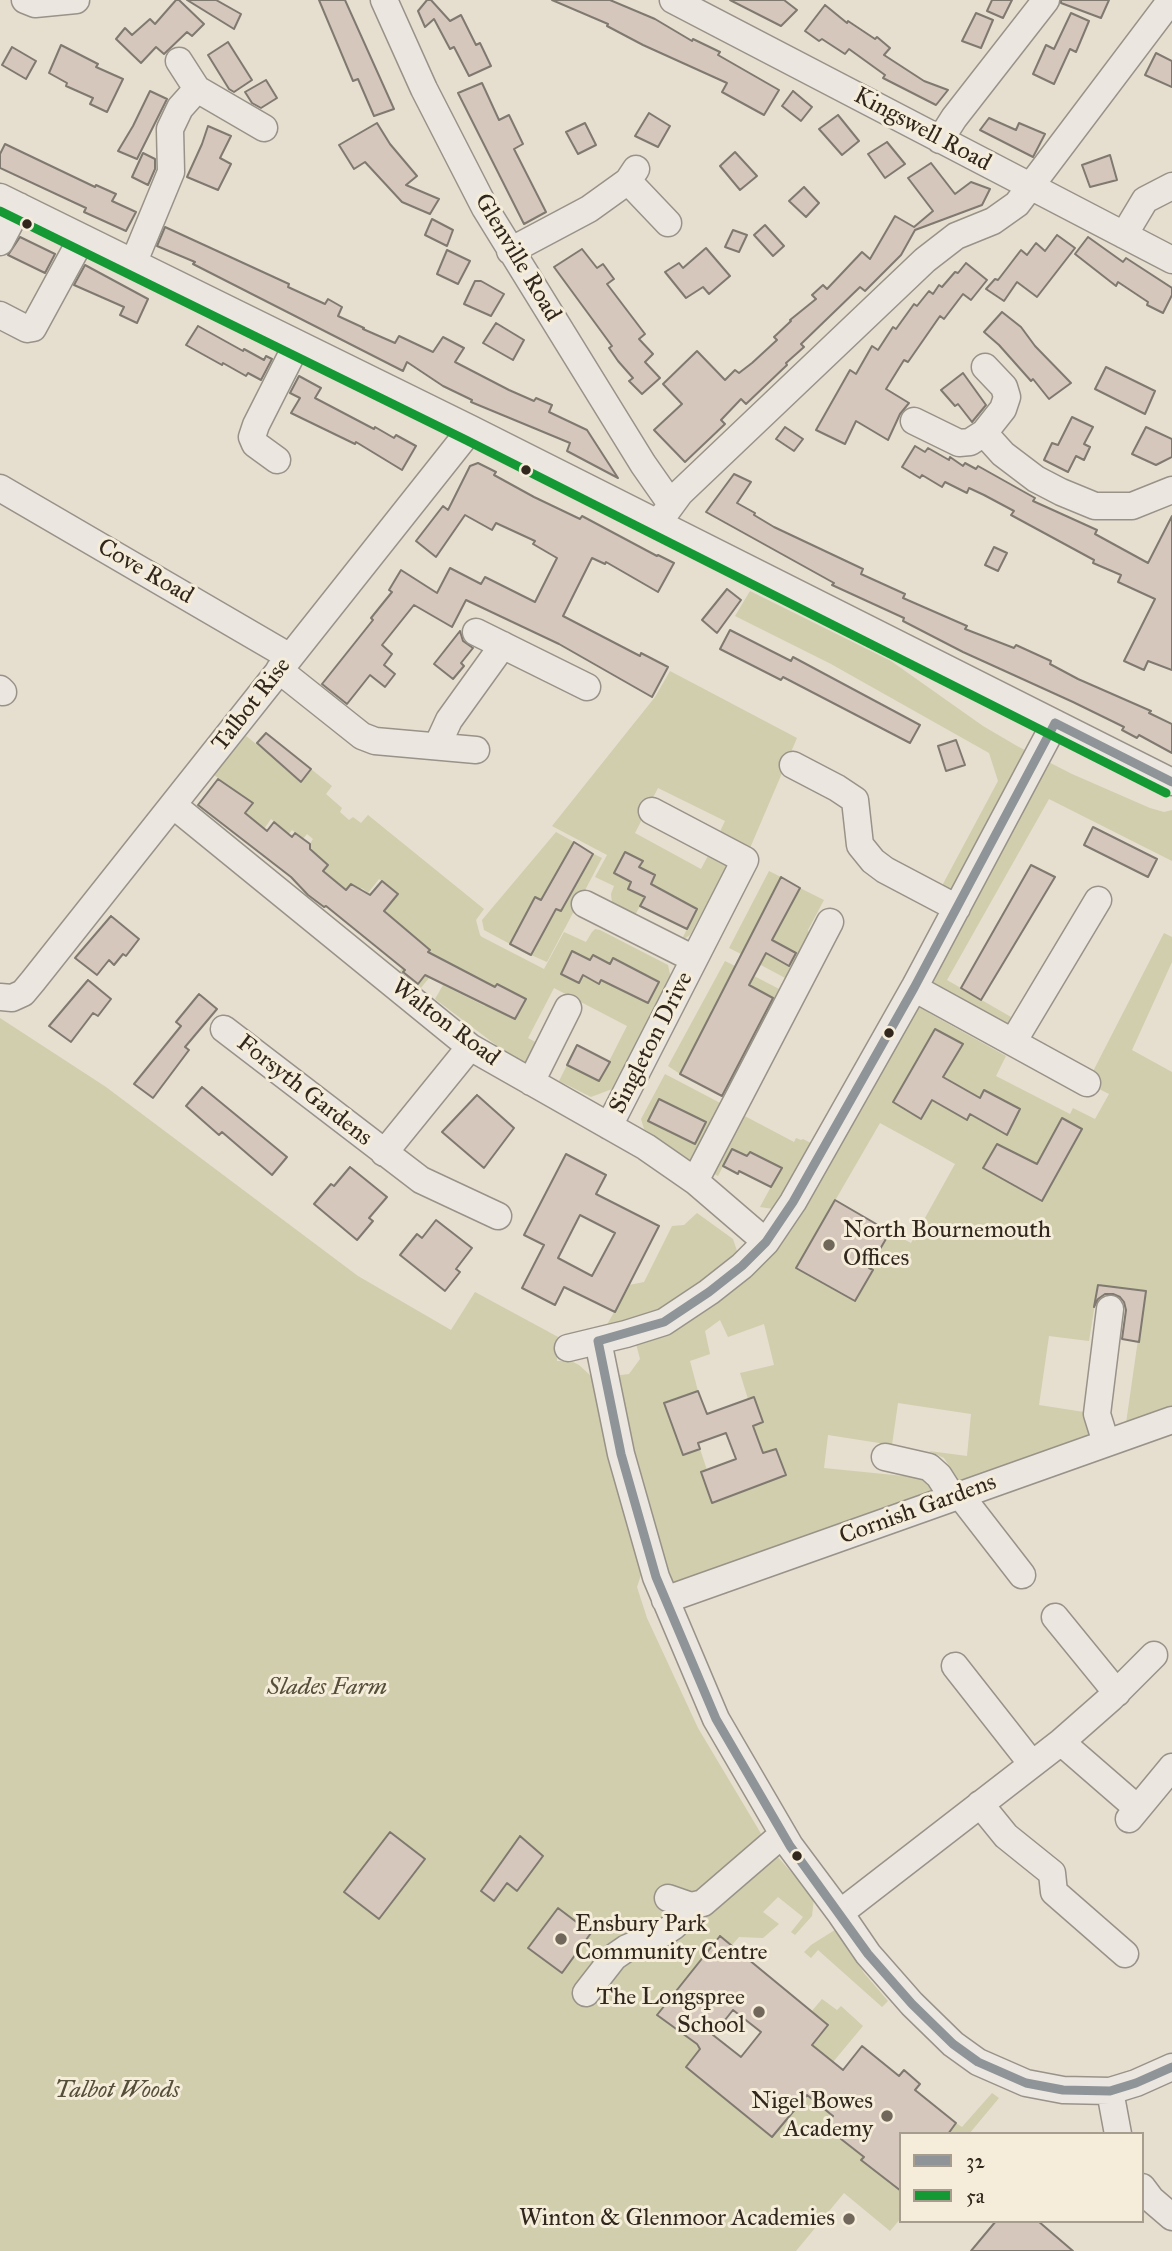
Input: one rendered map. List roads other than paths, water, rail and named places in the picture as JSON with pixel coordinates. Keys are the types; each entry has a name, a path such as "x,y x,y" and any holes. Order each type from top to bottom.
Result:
{"street":[{"path":"25,0 35,4 76,0"},
{"name":"Glenville Road","path":"384,0 485,208 665,514"},
{"name":"Kingswell Road","path":"673,0 1172,260"},
{"path":"940,140 954,118 1046,0"},
{"path":"665,514 759,416 925,260 956,236 1006,214 1017,204 1171,0"},
{"path":"179,61 197,89 264,128"},
{"path":"133,264 171,172 170,130 180,108 197,89"},
{"path":"510,251 568,222 632,175 668,223"},
{"path":"1124,235 1145,200 1172,186"},
{"path":"0,242 9,202 471,429 665,514 1055,723 1172,782"},
{"path":"0,315 27,329 33,328 82,238"},
{"path":"277,460 255,444 252,437 297,344"},
{"path":"914,421 959,443 970,442 984,433 1003,409 1007,397 1004,387 985,367"},
{"name":"Talbot Rise","path":"0,998 12,998 23,993 33,981 471,429"},
{"path":"984,433 1003,454 1036,479 1095,506 1132,506 1172,490"},
{"name":"Cove Road","path":"0,488 285,664 362,736 375,741 476,750"},
{"path":"476,632 587,687"},
{"path":"437,746 449,720 503,645"},
{"path":"568,1348 664,1322 720,1284 766,1242 814,1167 914,988 1055,723"},
{"path":"793,765 837,788 864,793 860,845 866,854 885,870 957,908"},
{"name":"Walton Road","path":"173,804 470,1046 646,1147 695,1181 766,1242"},
{"name":"Singleton Drive","path":"609,1126 745,860 652,811"},
{"path":"1013,1042 1098,901"},
{"name":"Singleton Drive","path":"584,906 694,959"},
{"path":"695,1181 830,922"},
{"path":"914,988 1087,1083"},
{"path":"531,1082 568,1008"},
{"name":"Forsyth Gardens","path":"224,1029 239,1055 421,1180 498,1216"},
{"name":"Forsyth Gardens","path":"384,1153 470,1046"},
{"path":"1106,1443 1097,1413 1110,1309"},
{"path":"598,1341 621,1454 665,1600 716,1719 783,1834 868,1954 912,2004 953,2044 978,2062 1026,2083 1043,2088 1110,2091 1172,2067"},
{"name":"Cornish Gardens","path":"665,1600 1172,1420"},
{"path":"885,1457 929,1467 1022,1575"},
{"path":"1055,1617 1117,1692"},
{"path":"841,1913 1061,1742 1154,1655"},
{"path":"955,1666 1032,1763"},
{"path":"1061,1742 1133,1813 1172,1767"},
{"path":"980,1804 1006,1836 1052,1874 1054,1892 1125,1954"},
{"path":"586,1993 614,1957 674,1926 675,1901 691,1906 703,1903 783,1834"},
{"path":"1110,2091 1118,2132"},
{"path":"1144,2190 1150,2199 1172,2217"}],"place":[{"name":"North Bournemouth Offices","path":"829,1245"},
{"name":"Ensbury Park Community Centre","path":"561,1939"},
{"name":"The Longspree School","path":"759,2012"},
{"name":"Nigel Bowes Academy","path":"887,2116"},
{"name":"Winton & Glenmoor Academies","path":"849,2219"}],"park label":[{"name":"Slades Farm","path":"327,1688"},
{"name":"Talbot Woods","path":"117,2091"}]}
